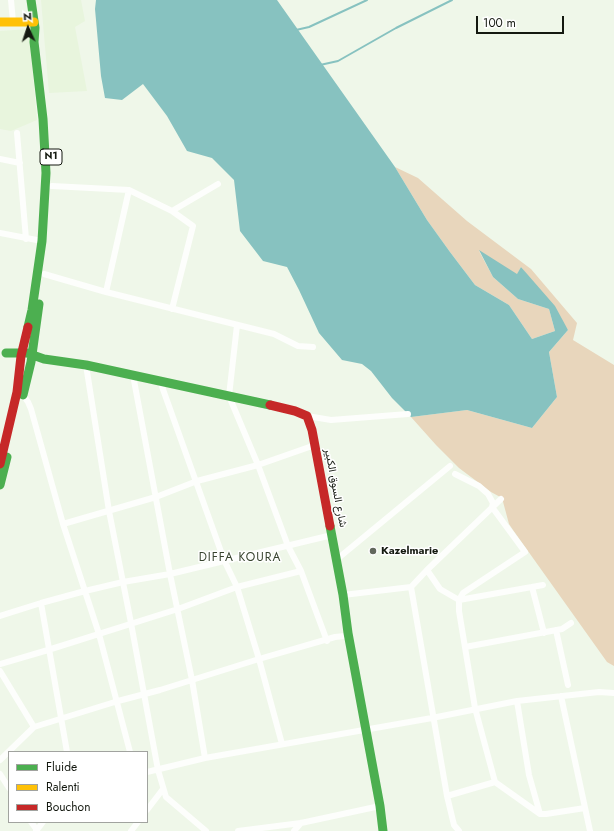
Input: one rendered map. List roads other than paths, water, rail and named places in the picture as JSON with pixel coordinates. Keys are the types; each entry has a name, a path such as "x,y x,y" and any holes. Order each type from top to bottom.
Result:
{"main road":[{"name":"N1","path":"0,464 17,392 22,356 32,310 42,241 46,173 43,119 34,42 34,25 31,0"},
{"path":"0,22 34,25"},
{"name":"N1","path":"0,485 32,358 49,241 52,186 49,119 39,39 34,25"},
{"path":"3,352 32,358 86,365 295,411 307,416"},
{"name":"شارع السوق الكبير","path":"307,416 312,430 343,595 348,633 380,806 383,831"}],"street":[{"path":"11,0 13,22"},
{"path":"17,133 26,238"},
{"path":"0,159 20,163"},
{"path":"172,212 218,184"},
{"path":"52,186 130,190 172,212 193,226 172,309"},
{"path":"106,292 130,190"},
{"path":"0,233 42,241"},
{"path":"44,274 106,292 274,334 298,346 314,347"},
{"path":"237,325 229,396 258,465 288,546 301,571 327,641"},
{"path":"86,365 109,512 158,770 166,797 206,831"},
{"path":"133,375 170,574 192,680 205,758"},
{"path":"160,381 224,560 237,588 259,659 282,744"},
{"path":"23,395 31,409 63,524 99,634 118,701 130,751"},
{"path":"307,416 331,420 408,414"},
{"path":"63,524 109,512 156,497 197,481 258,465 315,445"},
{"path":"336,560 450,466"},
{"path":"455,474 479,486 488,494 493,502 492,507 525,552 463,593 459,600 459,611 475,708 495,782 540,814 585,808"},
{"path":"343,595 411,587 501,499"},
{"path":"0,616 41,602 85,591 123,582 170,574 332,535"},
{"path":"427,570 440,589 459,600 543,585"},
{"path":"0,664 178,609 237,588 301,571"},
{"path":"411,587 432,718 447,796 454,825 459,831"},
{"path":"532,587 544,633"},
{"path":"41,602 48,650 67,751"},
{"path":"465,647 562,629 571,623"},
{"path":"556,630 568,685"},
{"path":"9,751 34,727 259,659 327,641 335,637 345,636 348,633"},
{"path":"0,671 34,727"},
{"path":"148,772 205,758 366,728 432,718 475,708 561,696 599,692 614,693"},
{"path":"561,696 590,831"},
{"path":"517,701 529,775 540,814"},
{"path":"0,760 8,752"},
{"path":"0,774 8,786"},
{"path":"447,796 495,782"},
{"path":"148,809 163,789"},
{"path":"238,831 301,823 380,806"},
{"path":"131,831 137,823"},
{"path":"294,831 301,823"}],"water":[{"path":"96,0 277,0 395,167 427,220 475,285 509,305 532,339 555,331 549,309 518,299 493,277 479,250 517,274 521,267 555,306 568,330 549,352 557,397 532,428 467,410 411,417 392,398 371,371 362,364 342,360 319,333 287,267 263,261 240,231 234,180 212,158 187,151 167,116 143,84 122,100 105,98 101,76 95,9"}],"waterway":[{"path":"296,30 309,27 367,0"},
{"path":"320,65 338,61 396,28 452,0"}],"place":[{"name":"Kazelmarie","path":"373,551"}],"district":[{"name":"DIFFA KOURA","path":"240,558"}]}
